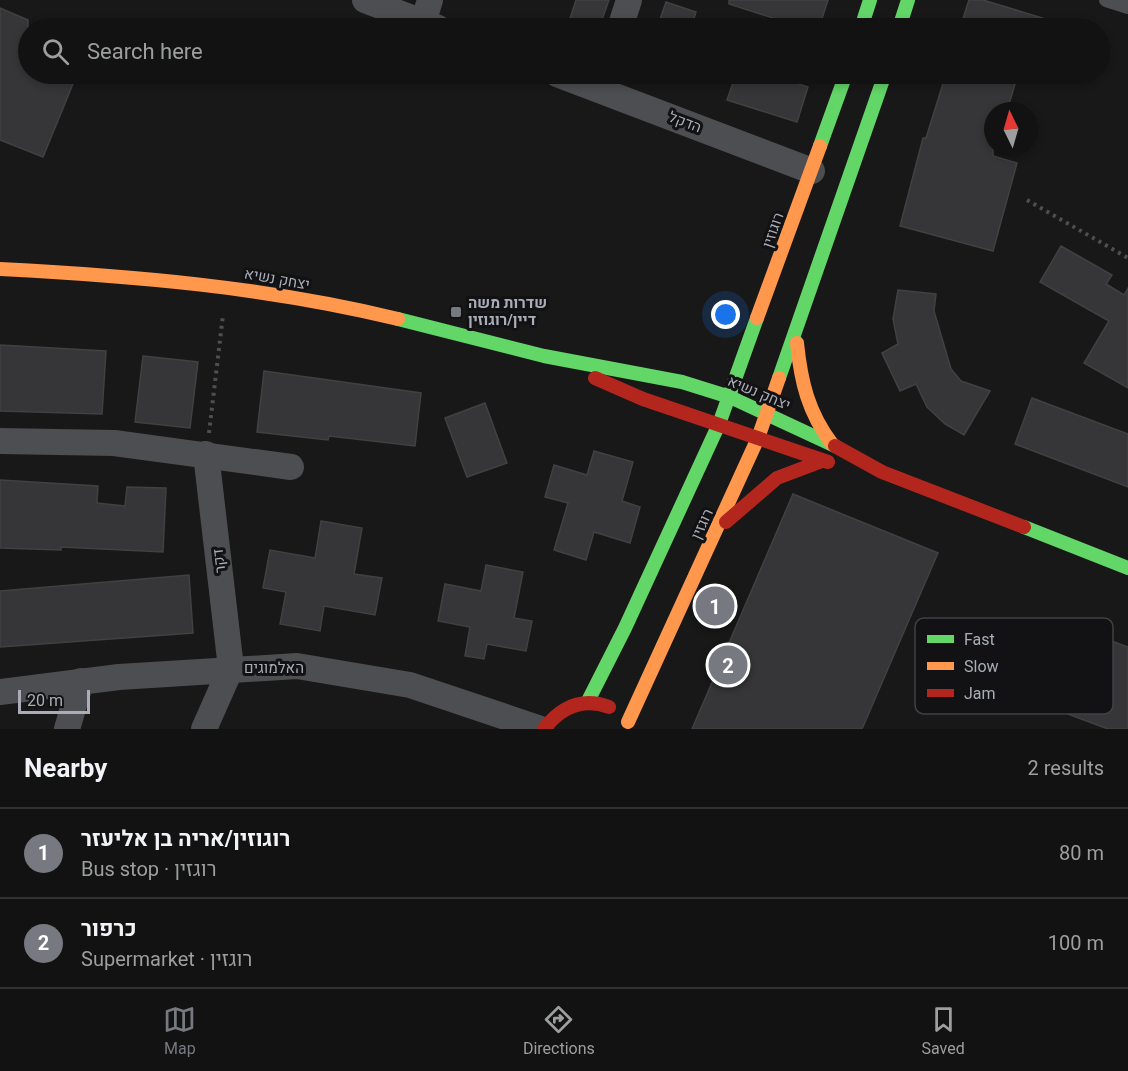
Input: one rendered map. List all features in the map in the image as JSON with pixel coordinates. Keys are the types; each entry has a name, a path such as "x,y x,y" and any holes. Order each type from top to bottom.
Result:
{"main road":[{"path":"864,18 870,0"},
{"path":"902,18 908,0"},
{"name":"רוגוזין","path":"730,397 842,84"},
{"path":"832,444 815,423 807,407 802,390 796,335 882,84"},
{"name":"יצחק נשיא","path":"0,269 135,276 226,288 394,318 544,356 682,382 730,397 768,414 832,444 882,472 1128,568"},
{"name":"רוגזין","path":"629,725 758,438 796,335"},
{"name":"יצחק נשיא","path":"544,356 643,399 822,461 882,472"},
{"name":"רוגזין","path":"588,701 730,397"},
{"path":"716,532 777,478 822,461"},
{"path":"543,729 561,709 588,701 603,704 617,711 629,725"}],"street":[{"path":"365,0 430,17"},
{"path":"623,18 629,0"},
{"name":"הדקל","path":"609,84 812,171"},
{"path":"0,441 114,443 291,467"},
{"name":"דקר","path":"206,454 231,668"},
{"name":"האלמוגים","path":"0,692 81,681 231,668 297,666 410,685 543,729"},
{"path":"204,729 231,668"},
{"path":"67,729 81,681"}],"lane":[{"path":"1106,0 1128,7"}],"path":[{"path":"1027,200 1128,258"},
{"path":"206,454 226,288"}],"building":[{"path":"576,0 609,0 603,18 570,18"},
{"path":"729,0 828,0 822,18 773,18 729,4"},
{"path":"969,0 983,0 1042,18 963,18"},
{"path":"666,2 696,12 694,18 660,18"},
{"path":"0,8 23,18 18,18 18,84 73,84 43,157 0,140"},
{"path":"733,84 799,84 808,87 797,122 727,100"},
{"path":"943,84 1015,84 1010,102 984,102 984,156 993,156 1017,163 993,251 900,226 923,138 926,138"},
{"path":"1061,246 1112,275 1106,284 1124,295 1128,288 1128,388 1084,363 1109,321 1040,282"},
{"path":"898,290 936,294 934,311 951,369 961,381 990,391 964,435 945,424 927,407 916,384 900,391 882,353 898,344 893,319"},
{"path":"0,345 106,351 102,414 0,411"},
{"path":"143,356 198,362 190,428 135,422"},
{"path":"264,371 421,393 415,446 329,436 328,440 257,432"},
{"path":"1032,398 1128,434 1128,487 1015,444"},
{"path":"485,403 507,463 467,477 445,418"},
{"path":"594,451 633,462 622,501 640,507 630,543 594,532 586,560 554,550 568,503 545,497 554,465 587,475"},
{"path":"0,480 98,486 97,503 125,506 127,487 166,488 163,552 61,547 61,550 0,548"},
{"path":"793,494 938,553 862,729 692,729"},
{"path":"321,521 362,528 354,574 382,578 375,615 324,606 320,631 280,624 286,592 263,588 270,550 315,558"},
{"path":"486,565 523,572 514,618 532,621 526,651 487,644 484,659 465,656 470,627 438,621 445,584 481,591"},
{"path":"189,575 193,633 0,647 0,591"},
{"path":"1113,642 1128,647 1128,729 1108,729 1068,714 1113,714"}],"traffic: fast":[{"path":"864,18 870,0"},
{"path":"902,18 908,0"},
{"path":"820,146 842,84"},
{"path":"779,378 882,84"},
{"path":"588,701 625,628 719,424 757,318"},
{"path":"398,319 544,356 682,382 730,397 835,446"},
{"path":"1024,527 1128,568"}],"traffic: slow":[{"path":"757,318 820,146"},
{"path":"0,269 150,279 250,291 398,319"},
{"path":"797,343 801,371 811,408 832,444"},
{"path":"628,722 758,438 779,378"}],"traffic: jam":[{"path":"595,378 643,399 828,462"},
{"path":"835,446 882,472 1024,527"},
{"path":"726,522 777,478 822,461"},
{"path":"544,729 558,715 573,706 590,703 609,707"}],"place":[{"name":"שדרות משה דיין/רוגוזין","path":"456,312"},
{"name":"רוגוזין/אריה בן אליעזר","path":"715,606"},
{"name":"כרפור","path":"728,665"}]}
